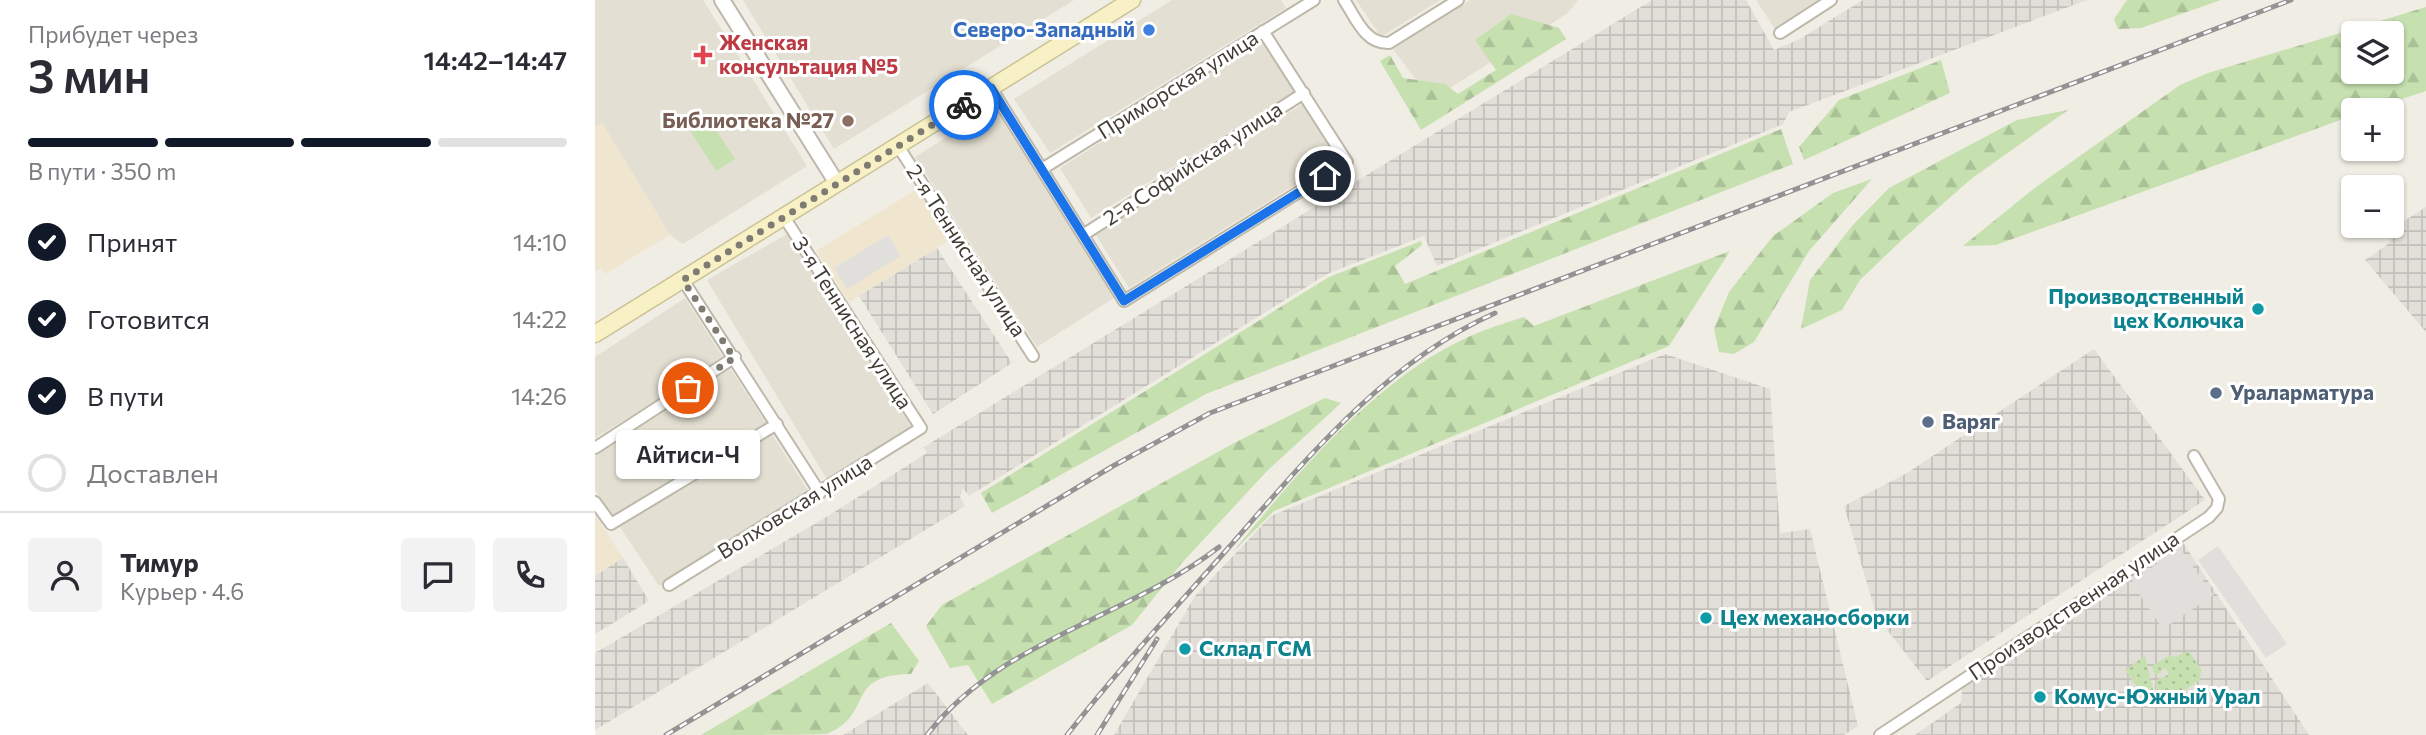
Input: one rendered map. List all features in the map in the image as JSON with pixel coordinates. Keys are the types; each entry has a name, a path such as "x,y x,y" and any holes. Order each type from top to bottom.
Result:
{"main road":[{"path":"595,324 784,217 835,180 898,146 1114,0"},
{"path":"595,334 680,276 989,84 1132,0"}],"street":[{"path":"722,0 835,180"},
{"name":"Приморская улица","path":"1042,169 1263,32 1294,5 1314,0"},
{"path":"1344,0 1369,38 1377,44 1389,43 1458,0"},
{"path":"1780,33 1831,0"},
{"path":"989,84 1124,301 1347,162 1263,32"},
{"name":"2-я Софийская улица","path":"1083,234 1304,93"},
{"name":"2-я Теннисная улица","path":"898,146 1033,356"},
{"name":"3-я Теннисная улица","path":"784,217 921,428"},
{"path":"680,276 820,493"},
{"path":"595,448 734,358"},
{"path":"595,502 611,524 777,424"},
{"name":"Волховская улица","path":"669,585 921,428"},
{"name":"Производственная улица","path":"1880,735 2209,517 2217,508 2219,499 2194,456"}],"shaded area":[{"path":"595,0 703,0 807,166 683,244 670,235 602,123 595,127"},
{"path":"743,0 1074,0 834,149"},
{"path":"1172,0 1281,0 1286,8 1050,153 1014,99"},
{"path":"1356,0 1440,0 1381,37"},
{"path":"1470,0 1578,0 1568,13 1431,100 1393,49"},
{"path":"1652,0 1746,0 1774,50 1798,40 1863,0 2087,0 1789,112 1783,124 1437,266 1424,236 1327,274 969,496 963,488 960,497 965,506 595,730 595,653 828,516 927,453 924,447"},
{"path":"1756,0 1820,0 1775,29"},
{"path":"1264,39 1296,90 1091,218 1060,168"},
{"path":"1306,102 1338,158 1129,288 1096,235"},
{"path":"996,106 1117,296 1037,347 915,157"},
{"path":"602,123 670,235 605,274 601,268 595,272 595,127"},
{"path":"919,188 951,239 849,302 816,251"},
{"path":"2426,207 2426,332 2365,260 2391,242 2388,238 2404,238 2404,221"},
{"path":"787,234 911,426 828,481 707,280"},
{"path":"888,235 901,256 847,289 834,268"},
{"path":"937,248 1012,363 933,414 859,296"},
{"path":"685,298 724,359 595,438 595,357"},
{"path":"2094,349 2205,500 1927,681 1877,617 1844,506 1907,473"},
{"path":"1665,354 1770,389 1780,533 1810,529 1858,726 1844,735 1114,735 1195,596 1271,516"},
{"path":"730,368 766,423 612,517 595,490 595,454"},
{"path":"771,433 809,492 659,586 620,527"},
{"path":"595,515 623,558 595,576"},
{"path":"2182,541 2309,735 1915,735 1961,703 1962,687"},
{"path":"2218,546 2287,644 2266,658 2198,560"},
{"path":"2180,548 2213,595 2163,629 2131,582"},
{"path":"623,558 649,601 595,634 595,576"},
{"path":"928,683 968,735 843,735"}],"green space":[{"path":"2127,0 2221,0 2141,28 2118,29 2114,19"},
{"path":"2426,7 2426,91 2404,98 2341,98 2341,120 1996,245 1963,246 2036,187 2180,85 2208,73 2341,33 2341,84 2404,84 2404,21 2380,21"},
{"path":"1511,14 1559,28 1566,39 1421,130 1380,61 1390,55 1403,78 1445,84 1458,94 1496,70 1475,40"},
{"path":"1941,60 1950,93 1804,160 1799,147 1839,100"},
{"path":"2068,110 1971,179 1904,238 1860,280 1842,310 1801,329 1810,280 1852,226 1889,188 2017,120"},
{"path":"709,120 735,159 716,171 691,132"},
{"path":"1781,129 1793,164 1206,394 992,513 981,493 1329,277 1421,241 1422,245 1395,266 1405,284"},
{"path":"1872,179 1809,251 1754,342 1734,354 1719,352 1714,329 1729,292 1773,236 1833,193"},
{"path":"1730,251 1669,346 1274,511 1233,552 1283,492 1340,431 1402,377 1434,355 1496,326 1524,317 1534,326"},
{"path":"1325,398 1341,403 1266,472 1180,565 1132,625 992,704 968,665 950,668 926,626 942,605 1234,443"},
{"path":"891,623 919,661 911,674 890,676 867,688 851,717 841,726 826,734 701,735"},
{"path":"2189,651 2201,670 2200,680 2166,702 2157,693 2155,681 2170,674 2165,668 2155,677 2152,666 2170,655 2174,657"},
{"path":"2145,656 2154,694 2145,699 2125,670"}],"railway":[{"path":"666,735 1113,466 1210,413 2291,0"},
{"path":"1067,735 1143,643 1283,485 1347,418 1416,359 1454,334 1495,313"},
{"path":"927,735 956,703 1027,652 1145,593 1183,572 1219,547"},
{"path":"1097,735 1157,639"}],"way so far":[{"path":"688,388 734,358 683,280 964,105"}],"place":[{"name":"Северо-Западный","path":"1149,30"},
{"name":"Женская консультация №5","path":"703,55"},
{"name":"Библиотека №27","path":"848,121"},
{"name":"Производственный цех Колючка","path":"2258,309"},
{"name":"Айтиси-Ч","path":"688,388"},
{"name":"Ураларматура","path":"2216,393"},
{"name":"Варяг","path":"1928,422"},
{"name":"Цех механосборки","path":"1706,618"},
{"name":"Склад ГСМ","path":"1185,649"},
{"name":"Комус-Южный Урал","path":"2040,697"}],"route":[{"path":"964,105 991,88 1124,301 1325,176"}]}
